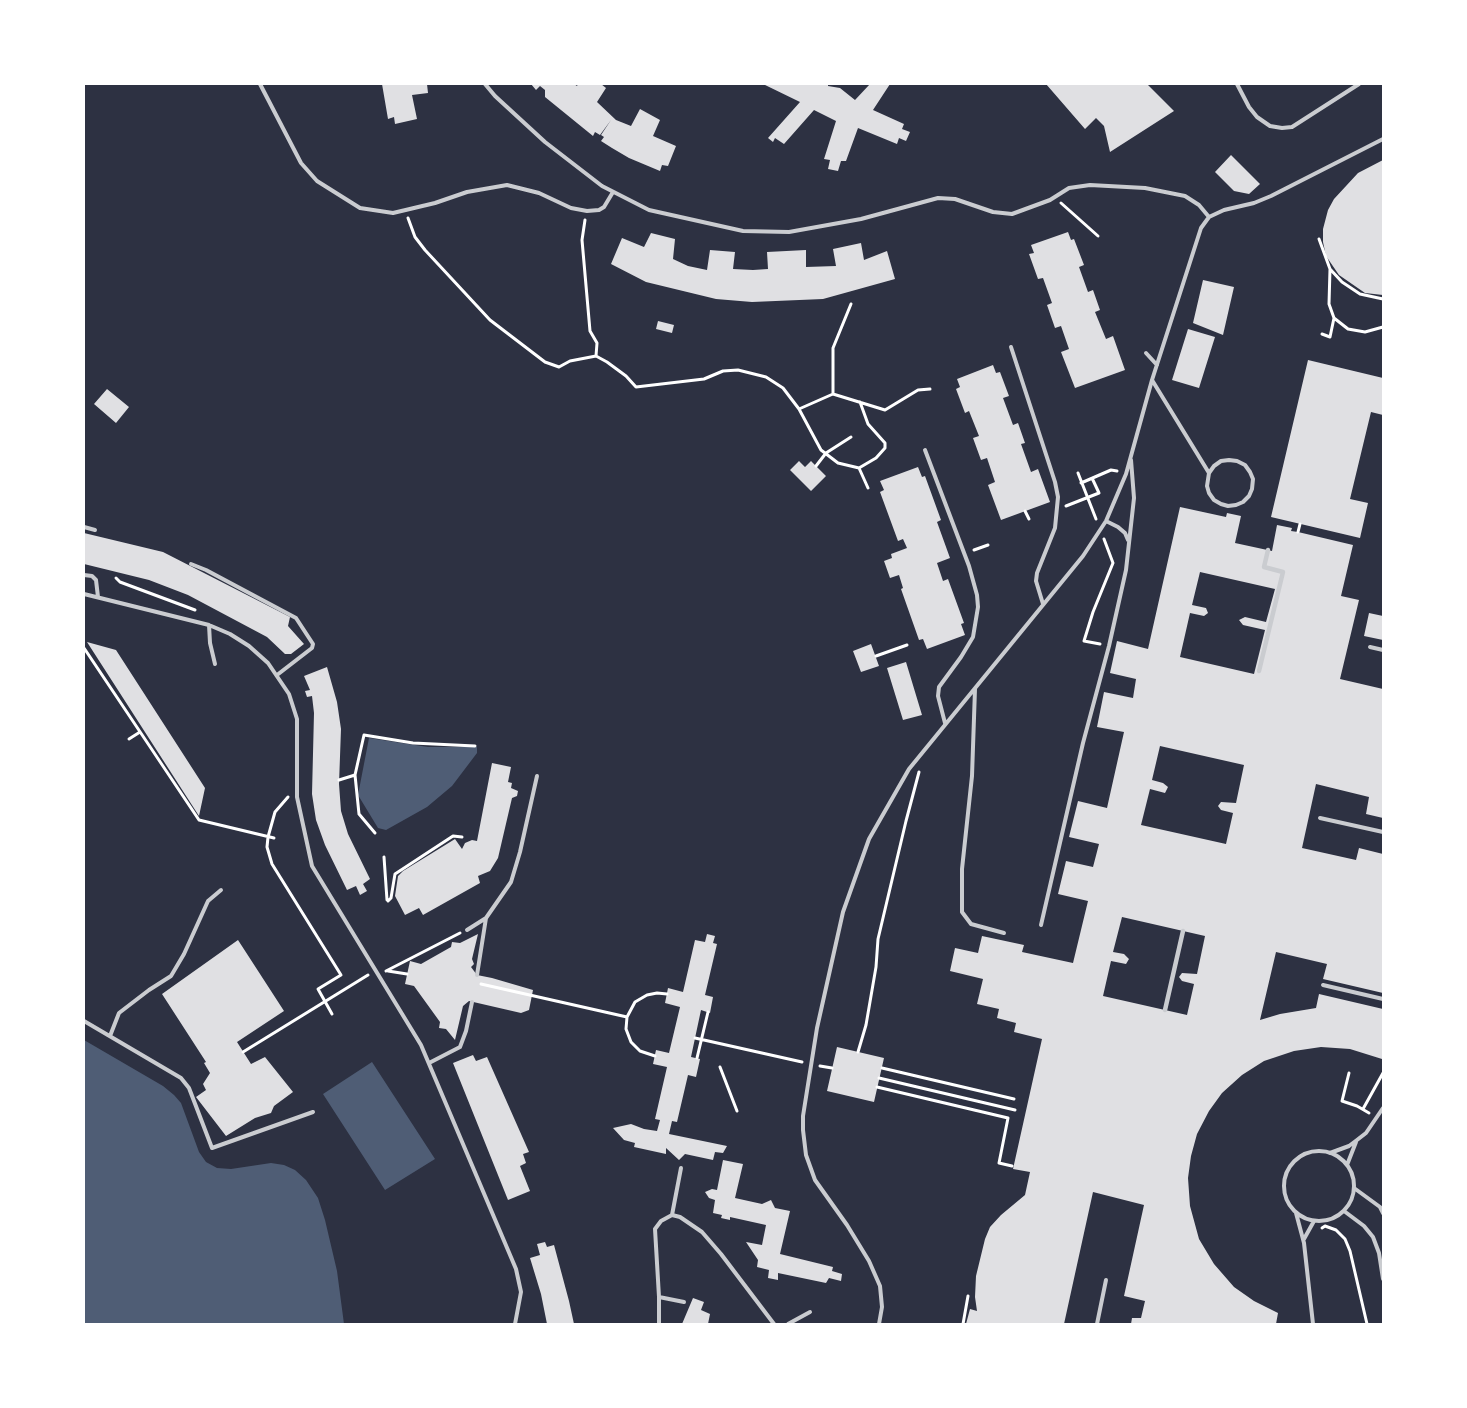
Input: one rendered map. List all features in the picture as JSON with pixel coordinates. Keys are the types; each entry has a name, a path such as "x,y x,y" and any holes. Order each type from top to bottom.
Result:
{"street":[{"path":"1259,670 1283,572 1264,567 1268,550"},
{"path":"1165,1010 1183,931"}],"lane":[{"path":"260,84 301,163 317,181 360,208 393,213 435,203 467,192 507,185 539,193 571,208 587,211 599,210 604,207 613,192"},
{"path":"485,84 495,96 545,142 602,186 649,210 743,231 789,232 861,219 938,198 955,199 993,212 1012,214 1050,200 1069,188 1090,185 1145,188 1185,196 1199,206 1209,218"},
{"path":"1237,84 1249,107 1257,117 1270,126 1282,128 1292,127 1359,84"},
{"path":"879,1324 882,1307 880,1286 869,1261 847,1224 815,1180 806,1155 804,1136 804,1116 817,1028 843,912 869,839 909,769 1083,556 1106,521 1126,474 1152,380 1201,228 1209,218 1224,210 1254,203 1270,196 1383,139"},
{"path":"1011,347 1055,482 1058,497 1055,528 1037,573 1036,581 1044,604"},
{"path":"1146,353 1157,365"},
{"path":"1152,380 1209,473 1207,486 1214,500 1228,506 1243,502 1249,496 1253,479 1245,465 1237,461 1221,461 1209,473"},
{"path":"925,450 969,566 978,607 972,638 939,687 938,696 945,723"},
{"path":"1041,925 1083,743 1109,646 1126,570 1134,498 1131,456"},
{"path":"1106,521 1125,533 1129,542"},
{"path":"84,527 95,530"},
{"path":"191,564 206,570 296,618 314,644 312,648 277,675"},
{"path":"84,575 92,576 96,580 98,597"},
{"path":"84,594 209,625 230,634 249,646 268,663 289,694 297,719 297,797 312,866 421,1045 429,1063 516,1269 520,1292 515,1324"},
{"path":"209,625 210,643 215,664"},
{"path":"1370,647 1383,650"},
{"path":"975,688 972,776 962,869 962,912 971,924 1004,933"},
{"path":"467,930 486,918 511,882 520,852 537,776"},
{"path":"1320,818 1383,832"},
{"path":"110,1036 119,1013 171,976 184,954 208,901 221,890"},
{"path":"477,975 486,918"},
{"path":"1323,985 1383,999"},
{"path":"429,1063 460,1047 466,1031 472,1002"},
{"path":"84,1021 181,1078 189,1088 212,1148 313,1112"},
{"path":"1330,1153 1349,1146 1366,1133 1383,1108"},
{"path":"1347,1165 1357,1140"},
{"path":"1318,1151 1330,1153 1347,1165 1354,1188 1351,1200 1344,1211 1330,1219 1314,1221 1304,1218 1296,1213 1288,1204 1284,1192 1284,1180 1288,1169 1296,1159 1306,1153 1318,1151"},
{"path":"672,1215 681,1168"},
{"path":"1354,1188 1380,1207 1383,1213"},
{"path":"1344,1211 1364,1226 1373,1237 1379,1253 1383,1279"},
{"path":"1296,1213 1304,1239 1313,1324"},
{"path":"658,1324 659,1298 655,1229 661,1221 672,1215 680,1217 702,1232 774,1324"},
{"path":"1304,1239 1314,1221"},
{"path":"1097,1324 1106,1280"},
{"path":"659,1298 684,1302"},
{"path":"788,1324 810,1312"}],"path":[{"path":"1054,197 1098,236"},
{"path":"406,210 415,237 425,250 490,320 545,362 558,367 570,361 596,356 626,376 636,387 704,380 723,371 738,370 766,377 783,388 799,409 821,450 838,462 859,468 876,458 886,448 885,443 868,424 860,402"},
{"path":"587,211 582,240 590,331 597,343 596,356"},
{"path":"1320,239 1330,269 1329,304 1334,318 1330,337 1322,334"},
{"path":"1330,269 1342,282 1360,294 1383,299"},
{"path":"833,394 833,348 851,304"},
{"path":"1334,318 1348,329 1365,332 1383,327"},
{"path":"799,409 833,394 885,410 918,390 930,388"},
{"path":"816,466 826,453 851,437"},
{"path":"859,468 868,488"},
{"path":"1081,483 1111,470"},
{"path":"1064,506 1099,493 1092,478"},
{"path":"1025,511 1029,519"},
{"path":"1298,532 1300,524"},
{"path":"974,550 988,545"},
{"path":"1093,612 1084,641 1109,646"},
{"path":"876,656 907,645"},
{"path":"84,648 199,820 274,838"},
{"path":"129,739 140,732"},
{"path":"375,834 359,814 355,775 364,735 413,743 476,746"},
{"path":"858,1052 866,1025 876,967 878,939 920,771"},
{"path":"339,780 355,775"},
{"path":"297,787 275,812 267,847 272,864 341,975 318,989 323,1002 332,1014"},
{"path":"384,857 388,901 391,898 395,874 453,836 462,837"},
{"path":"378,975 467,930"},
{"path":"387,970 408,974"},
{"path":"243,1052 357,982"},
{"path":"480,984 627,1017"},
{"path":"655,1056 640,1051 631,1042 626,1030 627,1017 635,1002 647,994 667,994"},
{"path":"697,1058 708,1012"},
{"path":"695,1038 804,1062"},
{"path":"814,1064 832,1068"},
{"path":"720,1067 737,1111"},
{"path":"882,1068 1014,1099"},
{"path":"1349,1073 1342,1101 1357,1106"},
{"path":"1362,1109 1383,1073"},
{"path":"879,1078 1015,1110"},
{"path":"877,1087 1008,1118 999,1164 1012,1166"},
{"path":"1317,1230 1326,1226 1336,1230 1345,1239 1350,1251 1366,1324"},
{"path":"963,1324 968,1296"}],"water":[{"path":"369,738 428,747 477,747 477,753 452,786 427,807 386,830 378,828 358,795"},
{"path":"84,1040 163,1086 174,1095 181,1103 199,1152 206,1162 217,1168 231,1169 271,1163 284,1165 295,1170 306,1180 318,1198 325,1220 337,1271 344,1324 84,1324"},
{"path":"372,1062 435,1159 385,1190 323,1094"}],"building":[{"path":"382,84 427,84 428,93 412,95 417,119 395,124 394,117 388,119"},
{"path":"531,84 574,84 577,86 578,84 601,84 606,88 597,102 616,120 631,126 640,109 660,120 653,136 676,146 668,166 662,165 660,171 629,158 612,148 601,141 604,137 601,135 611,120 600,135 595,132 593,136 545,97 545,90 540,86 536,90"},
{"path":"763,84 828,84 828,86 840,88 855,100 870,84 890,84 873,110 904,124 902,129 910,132 906,141 899,138 897,144 858,128 846,161 841,161 838,171 828,169 830,160 824,159 836,121 814,110 784,144 775,138 773,142 768,138 800,102"},
{"path":"1046,84 1147,84 1174,111 1110,152 1104,126 1096,118 1085,129"},
{"path":"1231,155 1260,184 1249,194 1234,191 1215,172"},
{"path":"1383,160 1383,295 1365,293 1339,275 1326,256 1323,229 1328,210 1334,199 1358,173"},
{"path":"1068,232 1071,240 1074,239 1084,265 1079,267 1088,292 1093,290 1100,310 1095,312 1106,339 1113,336 1125,370 1075,388 1061,352 1069,349 1061,326 1055,328 1047,305 1052,303 1043,278 1038,279 1029,254 1034,253 1031,245"},
{"path":"651,233 675,239 673,259 688,266 707,270 710,250 735,252 733,269 753,270 768,269 767,252 806,250 806,267 836,266 833,249 861,243 864,260 887,251 895,279 823,299 752,302 716,299 646,282 611,264 622,238 644,247"},
{"path":"1203,280 1234,287 1223,335 1193,323"},
{"path":"658,321 674,325 672,333 656,329"},
{"path":"1188,329 1215,337 1199,388 1172,380"},
{"path":"1308,360 1383,378 1383,415 1371,412 1350,499 1368,503 1360,538 1271,517"},
{"path":"993,365 996,373 1000,372 1009,396 1003,398 1013,425 1018,423 1025,443 1021,444 1031,472 1038,469 1050,502 1001,520 988,485 995,482 987,458 981,460 973,438 979,436 969,411 965,413 956,389 960,387 957,379"},
{"path":"107,389 129,407 116,423 94,404"},
{"path":"799,461 805,467 811,461 826,476 811,491 790,470"},
{"path":"918,467 922,477 925,476 941,520 937,522 950,558 937,563 943,581 948,579 964,623 961,624 965,635 927,649 923,639 919,640 901,589 903,588 899,575 890,578 884,561 892,558 891,554 907,548 903,539 898,541 880,492 884,490 880,481"},
{"path":"1180,507 1226,517 1227,513 1241,516 1235,543 1272,551 1277,525 1292,528 1291,531 1353,545 1341,596 1359,600 1340,679 1383,689 1383,818 1366,814 1369,797 1316,784 1302,848 1356,860 1359,848 1383,854 1383,993 1323,979 1327,964 1276,952 1260,1020 1280,1014 1316,1008 1319,994 1383,1009 1383,1057 1382,1059 1350,1049 1321,1047 1294,1051 1264,1061 1242,1075 1222,1093 1209,1111 1197,1134 1188,1178 1190,1206 1199,1239 1214,1264 1234,1287 1254,1301 1278,1313 1276,1324 1131,1324 1132,1318 1141,1318 1145,1301 1124,1296 1144,1205 1093,1192 1064,1324 966,1324 970,1309 977,1311 975,1297 976,1276 985,1239 990,1227 1025,1195 1030,1172 1013,1169 1042,1039 1014,1032 1016,1023 997,1018 999,1009 977,1004 983,979 950,971 955,948 978,953 982,936 1024,945 1022,952 1073,963 1088,901 1058,894 1066,861 1093,867 1099,844 1069,837 1078,801 1107,808 1124,732 1097,727 1104,692 1133,698 1136,679 1110,673 1117,641 1148,649","holes":["1200,572 1275,589 1266,622 1245,617 1239,620 1243,625 1265,630 1254,674 1180,657 1190,613 1204,616 1208,613 1206,608 1192,605","1160,746 1244,765 1236,803 1221,802 1218,806 1221,810 1233,813 1226,844 1141,825 1150,789 1165,793 1168,787 1163,783 1152,780","1122,917 1205,936 1197,974 1182,973 1179,977 1182,981 1194,984 1187,1015 1103,996 1111,961 1126,964 1129,959 1124,954 1113,952"]},
{"path":"84,533 163,552 290,617 288,626 304,644 291,654 285,654 267,637 188,595 149,580 84,564"},
{"path":"1369,613 1383,616 1383,640 1364,636"},
{"path":"87,642 116,650 205,788 199,816"},
{"path":"871,644 879,666 861,672 853,651"},
{"path":"906,662 922,715 903,720 887,668"},
{"path":"327,667 337,702 341,729 339,784 341,811 348,834 370,879 363,884 367,891 360,895 356,886 347,890 325,845 316,820 312,794 314,713 312,696 307,697 305,691 310,690 304,676"},
{"path":"492,763 511,767 508,782 512,783 511,788 518,791 517,796 512,798 498,858 490,871 478,876 480,883 423,915 419,908 405,915 395,896 398,876 455,839 462,849 465,843 472,840 477,841"},
{"path":"478,934 472,959 474,964 471,967 477,975 533,990 529,1010 521,1013 469,1001 463,1006 455,1040 446,1029 439,1028 440,1022 414,986 405,984 410,961 421,964 451,947 452,942 460,943"},
{"path":"707,934 715,936 713,943 717,944 705,995 713,997 710,1013 701,1010 691,1057 700,1059 696,1077 688,1075 677,1122 672,1121 669,1134 727,1146 723,1153 715,1152 713,1160 685,1154 679,1160 666,1148 666,1154 634,1147 635,1143 624,1140 613,1128 631,1124 657,1131 660,1120 655,1119 667,1067 653,1064 656,1050 669,1053 680,1007 665,1003 668,988 683,992 695,940 705,942"},
{"path":"238,940 284,1011 237,1042 251,1064 265,1057 293,1092 274,1106 271,1113 255,1118 226,1136 196,1097 206,1090 203,1084 210,1073 204,1063 206,1062 162,994"},
{"path":"837,1047 884,1058 874,1102 827,1091"},
{"path":"473,1055 476,1061 487,1057 529,1152 523,1154 526,1163 520,1166 530,1191 508,1200 453,1063"},
{"path":"723,1160 743,1164 735,1198 762,1204 771,1200 775,1208 790,1211 780,1254 833,1267 832,1271 842,1274 841,1281 829,1278 826,1283 778,1273 778,1280 768,1278 769,1270 757,1267 758,1260 746,1242 762,1245 766,1225 730,1217 730,1220 721,1218 722,1215 713,1213 715,1200 709,1198 705,1192 712,1189 717,1190"},
{"path":"545,1242 547,1247 554,1245 574,1324 547,1324 541,1294 530,1258 540,1255 537,1244"},
{"path":"693,1298 704,1302 701,1310 710,1314 708,1324 682,1324"}]}
